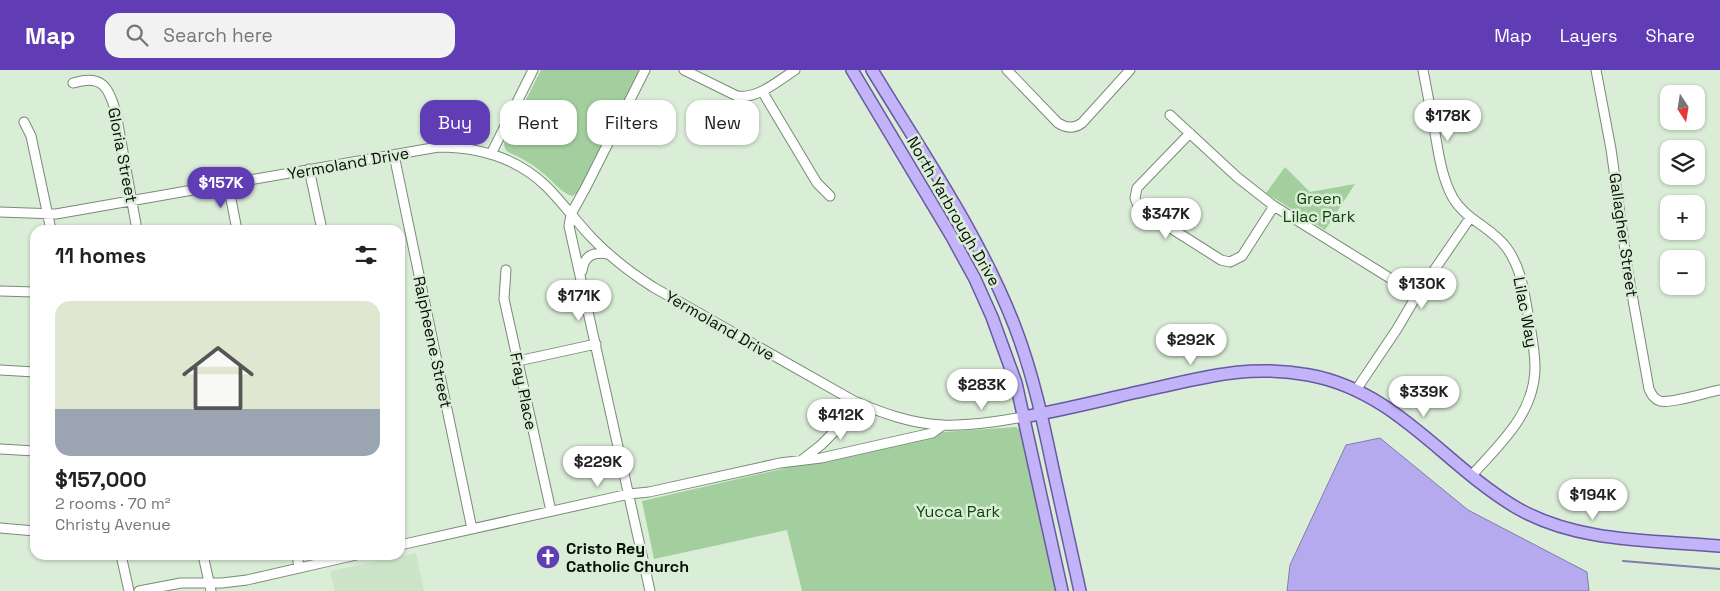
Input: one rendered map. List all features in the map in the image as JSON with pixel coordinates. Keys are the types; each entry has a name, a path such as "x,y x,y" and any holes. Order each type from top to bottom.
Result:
{"main road":[{"name":"North Yarbrough Drive","path":"852,70 952,238 975,279 987,306 1010,365 1062,591"},
{"name":"North Yarbrough Drive","path":"872,70 974,239 1003,298 1024,352 1042,413 1080,591"},
{"path":"987,306 1003,298"},
{"path":"1023,417 1200,377 1232,372 1280,371 1310,375 1356,390 1386,406 1404,418 1499,496 1540,519 1572,530 1600,536 1720,546"}],"street":[{"path":"491,154 533,70"},
{"path":"645,70 571,214 569,226 582,276 650,591"},
{"path":"684,70 737,96 749,96 762,91 795,70"},
{"path":"1007,70 1058,123 1063,126 1072,127 1082,123 1130,70"},
{"name":"Lilac Way","path":"1424,70 1442,173 1454,200 1470,218 1499,238 1506,246 1518,268 1534,349 1535,369 1530,397 1518,421 1472,475"},
{"name":"Gallagher Street","path":"1596,70 1611,149 1628,272 1649,390 1655,398 1668,402 1720,390"},
{"name":"Gloria Street","path":"73,83 93,80 102,85 110,95 116,113 136,225"},
{"path":"762,91 817,184 830,196"},
{"path":"1170,115 1237,177 1274,206 1417,295"},
{"path":"24,122 31,136 50,225"},
{"path":"1190,133 1137,188 1135,198 1139,208 1221,260 1230,262 1242,256 1274,206"},
{"name":"Yermoland Drive","path":"0,212 48,215 438,147 470,148 507,159 528,171 546,186 608,254 631,273 654,287 854,401 899,418 944,425"},
{"name":"Ralpheene Street","path":"394,155 472,529"},
{"path":"309,170 321,225"},
{"path":"228,184 236,225"},
{"path":"1356,390 1398,329 1417,295 1470,218"},
{"path":"582,276 584,261 587,258 600,252 608,254"},
{"name":"Fray Place","path":"506,270 504,300 551,511"},
{"path":"0,291 30,292"},
{"path":"518,361 596,344"},
{"path":"0,370 30,372"},
{"path":"802,459 830,437 838,428 854,401"},
{"path":"405,544 629,494 649,492 802,459 821,458 932,433 944,425 997,422 1023,417"},
{"path":"0,449 30,452"},
{"path":"0,528 30,530"},
{"path":"122,560 130,591"},
{"path":"204,560 211,591"},
{"path":"298,560 299,568"},
{"path":"139,591 181,584 247,580 334,560"}],"shaded area":[{"path":"1380,438 1468,510 1587,572 1589,591 1287,591 1290,565 1346,445"},
{"path":"416,553 424,591 335,591 330,571 383,560 405,560 405,555"}],"green space":[{"path":"541,70 641,70 626,100 587,100 587,145 604,145 580,192 572,196 561,190 531,164 508,152 504,145 577,145 577,100 526,100"},
{"name":"Green Lilac Park","path":"1285,167 1310,192 1355,184 1325,230 1266,193"},
{"name":"Yucca Park","path":"1016,427 1023,432 1058,591 802,591 787,530 654,559 642,501 943,432"}],"waterway":[{"path":"1623,561 1720,569"}],"place":[{"name":"Cristo Rey Catholic Church","path":"548,557"}]}
